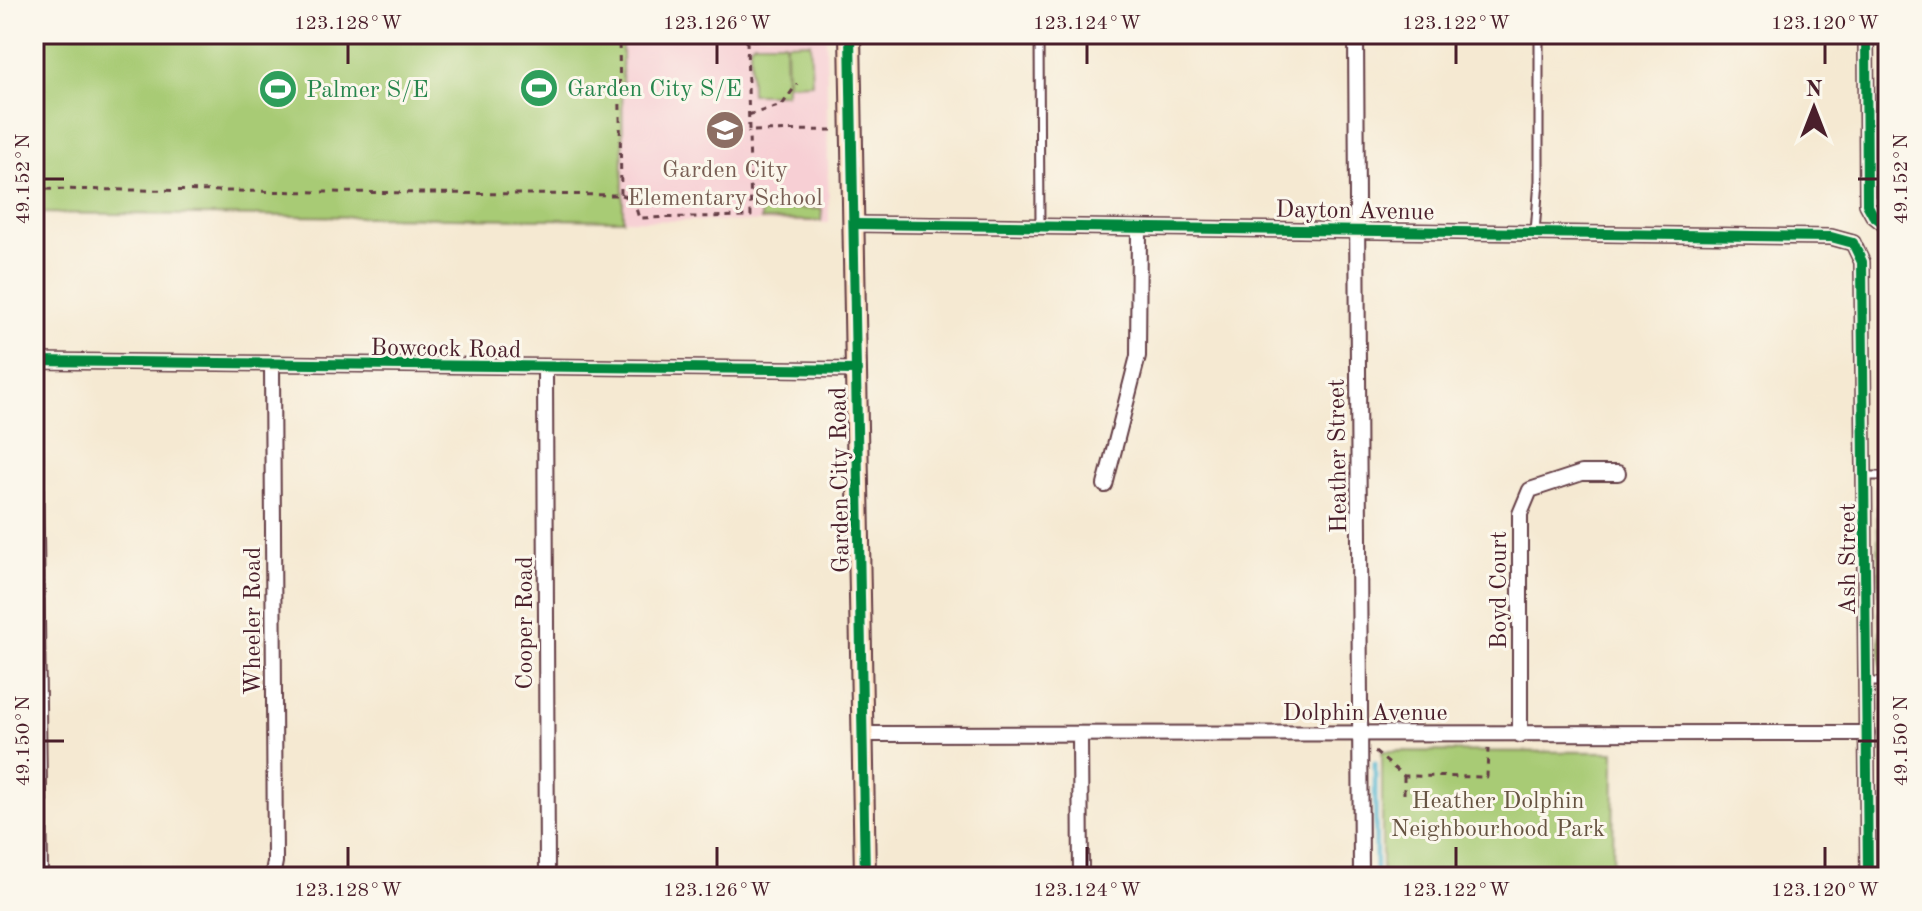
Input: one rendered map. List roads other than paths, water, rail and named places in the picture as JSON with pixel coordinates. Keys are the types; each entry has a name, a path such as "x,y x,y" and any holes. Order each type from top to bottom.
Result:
{"street":[{"name":"Heather Street","path":"1356,34 1361,877"},
{"path":"1866,34 1867,204 1873,215 1888,227"},
{"name":"Garden City Road","path":"841,36 856,224 865,877"},
{"name":"Dayton Avenue","path":"856,224 1139,229 1357,228 1534,235 1831,237 1853,243"},
{"path":"1105,485 1138,356 1139,229"},
{"name":"Ash Street","path":"1853,243 1862,262 1867,476 1868,877"},
{"path":"34,361 40,877"},
{"name":"Bowcock Road","path":"34,361 545,369 857,370"},
{"name":"Wheeler Road","path":"272,365 275,862 272,877"},
{"name":"Cooper Road","path":"545,369 547,877"},
{"name":"Boyd Court","path":"1520,735 1520,514 1530,490 1582,473 1618,473"},
{"name":"Dolphin Avenue","path":"863,734 1867,733"},
{"path":"1080,734 1081,877"}],"lane":[{"path":"1039,34 1040,228"},
{"path":"1534,235 1539,181 1539,34"},
{"path":"1867,476 1888,476"},
{"path":"1867,682 1888,682"}],"waterway":[{"path":"1375,763 1376,877"}],"place":[{"name":"Garden City S/E","path":"539,88"},
{"name":"Palmer S/E","path":"278,89"},
{"name":"Garden City Elementary School","path":"725,130"}],"park label":[{"name":"Heather Dolphin Neighbourhood Park","path":"1498,814"}]}
